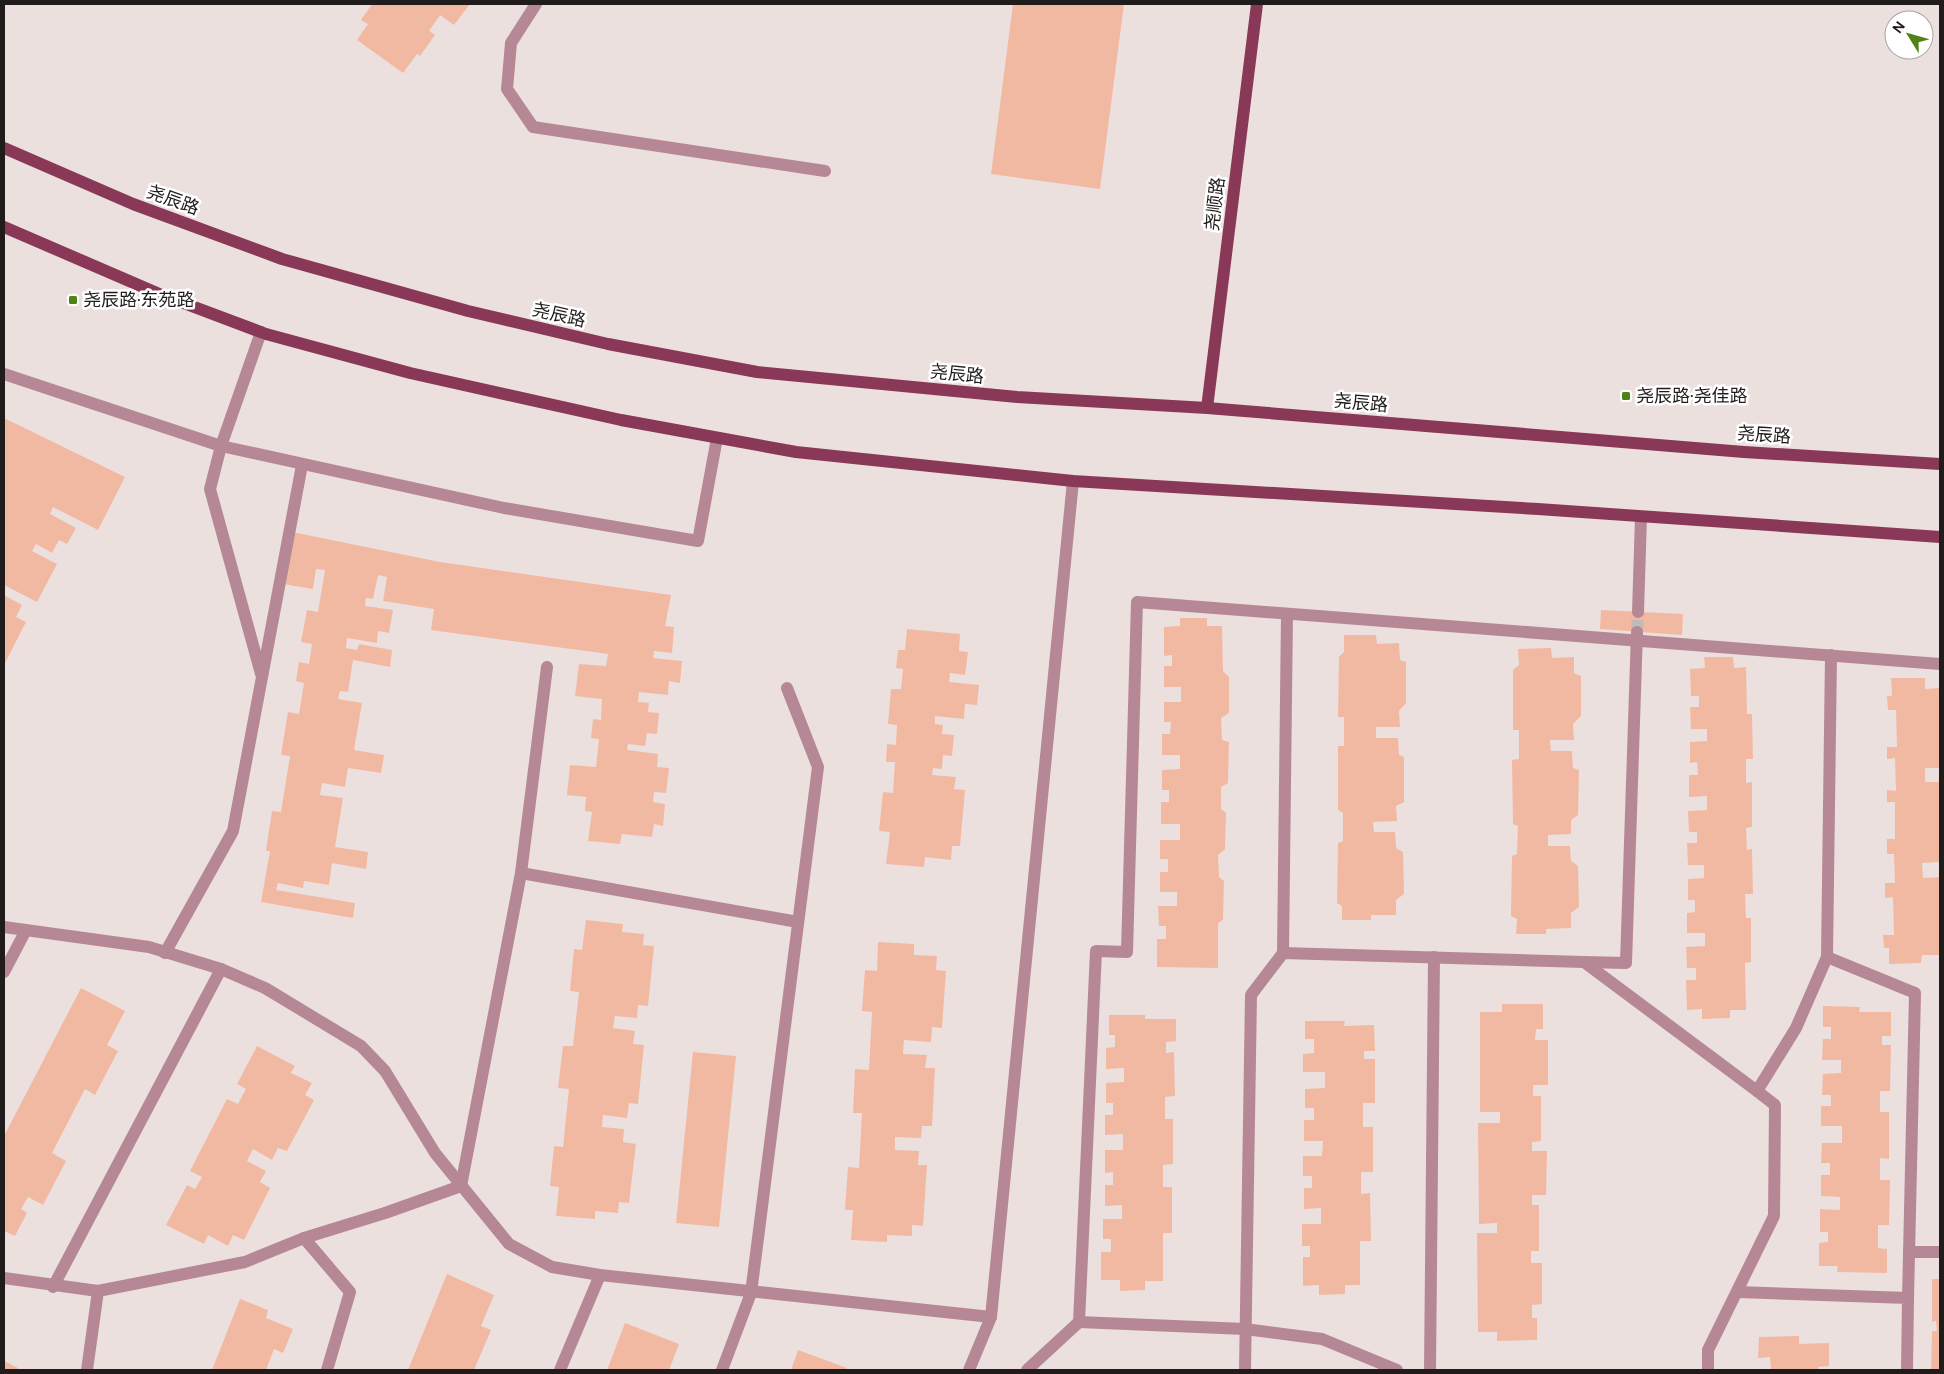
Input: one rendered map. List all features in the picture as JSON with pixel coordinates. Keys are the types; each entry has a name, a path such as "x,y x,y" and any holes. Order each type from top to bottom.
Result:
{"main road":[{"name":"尧顺路","path":"1208,408 1257,4"},
{"name":"尧辰路","path":"4,148 133,204 282,259 468,311 608,344 757,372 1017,397 1208,408 1744,452 1940,464"},
{"path":"4,227 157,293 261,332 410,373 621,420 796,452 1073,481 1538,509 1640,518 1940,537"}],"street":[{"path":"536,4 512,43 507,90 533,127 825,171"},
{"path":"261,332 220,446 210,489 261,676"},
{"path":"4,374 220,446 504,508 698,541 718,438"},
{"path":"165,952 233,830 302,465"},
{"path":"969,1370 991,1317 1073,481"},
{"path":"1638,612 1640,518"},
{"path":"1080,1322 1096,951 1126,952 1137,602 1637,637 1940,664"},
{"path":"1245,1370 1251,995 1283,953 1287,614"},
{"path":"1283,953 1626,963 1637,637"},
{"path":"1757,1091 1796,1028 1826,957 1831,655"},
{"path":"461,1186 521,873 547,667"},
{"path":"722,1370 751,1293 818,767 787,688"},
{"path":"521,873 798,922"},
{"path":"4,927 148,948 221,969 265,988 361,1046 385,1071 435,1153 509,1244 552,1267 600,1275 751,1293 991,1317"},
{"path":"4,972 26,930"},
{"path":"1430,1370 1434,957"},
{"path":"1826,957 1915,993 1906,1370"},
{"path":"1584,962 1775,1105 1774,1216 1708,1350 1708,1370"},
{"path":"53,1286 221,969"},
{"path":"4,1278 98,1291 245,1262 304,1238 385,1213 461,1186"},
{"path":"304,1238 350,1292 327,1370"},
{"path":"1909,1252 1940,1252"},
{"path":"560,1370 600,1275"},
{"path":"87,1370 98,1291"},
{"path":"1737,1292 1908,1298"},
{"path":"1027,1370 1080,1322 1246,1329 1322,1339 1397,1370"}],"building":[{"path":"372,4 470,4 454,25 440,15 429,31 435,35 420,56 417,54 403,73 357,40 368,24 361,20"},
{"path":"1013,4 1124,4 1100,189 991,174"},
{"path":"4,418 125,477 98,530 53,507 50,514 76,528 67,544 59,540 52,553 36,544 32,551 57,564 37,602 4,585"},
{"path":"292,532 440,562 671,595 665,626 674,627 672,653 654,651 653,658 682,661 680,683 669,681 668,695 639,692 638,702 649,703 648,712 659,713 657,734 647,733 645,746 628,744 627,750 658,754 657,767 669,768 666,793 654,792 653,802 665,804 663,826 654,824 652,837 622,834 620,844 588,841 592,812 585,811 586,797 567,795 570,765 596,767 599,739 591,738 593,719 601,720 602,699 575,696 579,664 606,666 608,654 431,630 434,609 383,601 387,577 378,575 373,599 366,598 365,606 393,610 389,633 378,631 377,643 347,638 346,648 357,650 359,644 392,650 390,667 353,660 348,692 340,691 338,699 362,703 354,750 384,755 381,773 348,768 345,787 322,783 320,795 343,798 335,847 368,852 366,869 332,863 329,885 304,881 303,888 278,883 276,890 355,903 353,918 261,902 270,851 266,851 272,811 281,812 290,756 281,755 288,712 299,714 304,683 296,681 299,662 309,664 312,644 301,642 307,610 318,612 325,570 316,569 313,589 283,584"},
{"path":"4,595 22,605 16,617 26,622 4,665"},
{"path":"1601,610 1683,614 1682,635 1600,629"},
{"path":"1180,618 1207,618 1207,626 1222,626 1223,671 1229,677 1229,713 1221,718 1222,740 1229,742 1228,783 1221,787 1221,809 1226,813 1225,849 1218,855 1219,877 1224,881 1223,920 1218,923 1218,968 1157,967 1157,939 1166,939 1166,926 1159,926 1158,906 1177,906 1177,892 1160,892 1160,872 1168,872 1168,859 1160,859 1160,840 1180,840 1180,824 1161,824 1161,802 1169,802 1169,790 1162,790 1162,770 1180,769 1180,755 1162,755 1162,734 1170,734 1171,722 1164,722 1164,702 1181,702 1181,687 1164,687 1164,666 1172,666 1172,655 1164,656 1164,627 1180,626"},
{"path":"907,629 960,634 959,651 968,652 965,675 950,673 949,682 979,685 977,705 965,704 964,719 935,716 935,724 943,725 942,734 954,735 952,756 943,755 942,769 933,768 932,775 956,777 954,789 965,790 960,846 952,846 951,860 925,857 924,867 886,864 890,832 879,831 883,792 893,793 895,762 886,762 887,744 896,745 897,725 888,724 891,689 901,689 903,669 896,668 898,650 905,650"},
{"path":"1344,635 1376,635 1377,644 1399,643 1400,660 1406,662 1406,703 1399,711 1400,727 1376,727 1376,738 1398,738 1399,755 1404,757 1404,802 1396,806 1397,821 1373,822 1374,832 1395,832 1396,848 1403,852 1404,894 1396,900 1396,915 1371,915 1371,920 1342,920 1342,906 1337,903 1338,843 1343,841 1343,813 1338,810 1338,746 1344,746 1344,717 1338,717 1339,657 1344,652"},
{"path":"1551,648 1552,658 1574,657 1574,673 1581,676 1581,716 1573,724 1574,740 1550,740 1551,751 1572,751 1573,768 1579,770 1578,815 1571,820 1571,834 1548,835 1548,846 1570,846 1571,861 1578,866 1579,907 1571,913 1571,928 1546,929 1546,934 1516,934 1517,919 1511,916 1512,856 1517,854 1518,826 1513,824 1512,760 1519,759 1519,730 1513,730 1513,670 1519,665 1518,649"},
{"path":"1704,657 1733,657 1734,668 1746,667 1747,714 1752,714 1753,759 1746,759 1746,783 1752,782 1752,827 1746,828 1747,850 1752,849 1753,894 1745,894 1746,918 1751,918 1751,962 1745,963 1746,1010 1730,1010 1730,1018 1702,1019 1702,1009 1687,1010 1686,980 1696,980 1696,968 1687,968 1686,947 1705,946 1705,933 1687,933 1687,913 1695,912 1695,900 1688,900 1688,879 1704,878 1704,865 1688,865 1687,843 1697,843 1697,832 1689,832 1688,811 1707,810 1707,796 1689,797 1689,775 1698,775 1697,762 1690,763 1690,742 1707,741 1707,729 1691,729 1690,707 1699,707 1699,696 1691,696 1690,669 1705,668"},
{"path":"1891,678 1925,678 1925,689 1940,688 1940,768 1925,768 1925,782 1940,782 1940,862 1922,863 1923,878 1940,877 1940,955 1922,955 1921,963 1889,964 1889,948 1884,948 1883,935 1894,935 1893,897 1885,898 1885,883 1895,883 1894,854 1887,854 1887,839 1895,839 1895,802 1887,802 1887,790 1896,791 1895,758 1887,759 1887,747 1897,747 1896,710 1888,710 1887,696 1892,696"},
{"path":"586,920 623,924 622,932 644,934 643,945 654,946 648,1006 638,1005 637,1018 615,1016 613,1028 635,1031 633,1044 644,1045 638,1104 629,1103 627,1118 603,1115 602,1127 624,1129 623,1142 636,1144 629,1203 619,1202 618,1213 595,1211 595,1219 556,1216 559,1187 550,1186 554,1146 563,1147 569,1089 558,1088 563,1046 573,1046 579,992 570,991 574,949 582,950"},
{"path":"878,942 914,944 914,955 937,956 936,970 946,971 942,1028 932,1027 931,1042 904,1040 903,1054 927,1055 925,1068 935,1068 932,1126 922,1126 921,1138 895,1137 895,1150 919,1151 918,1165 927,1165 923,1226 912,1225 912,1236 887,1235 887,1242 851,1240 853,1210 845,1210 848,1167 859,1168 862,1113 853,1113 855,1069 869,1070 872,1012 862,1011 865,970 877,971"},
{"path":"81,988 125,1011 107,1045 118,1051 95,1095 85,1089 52,1153 66,1161 43,1205 28,1197 21,1209 27,1213 15,1236 4,1231 4,1136"},
{"path":"1502,1004 1543,1004 1543,1029 1536,1029 1535,1040 1548,1040 1548,1085 1533,1085 1533,1096 1541,1096 1541,1141 1532,1142 1532,1151 1547,1151 1546,1195 1532,1195 1532,1205 1539,1205 1539,1251 1531,1251 1531,1263 1542,1263 1542,1304 1532,1305 1532,1318 1537,1318 1537,1340 1497,1341 1497,1332 1478,1332 1477,1233 1497,1233 1497,1223 1479,1224 1478,1123 1500,1123 1500,1112 1480,1112 1480,1012 1502,1012"},
{"path":"1823,1006 1860,1007 1859,1012 1891,1012 1891,1036 1882,1036 1882,1045 1891,1045 1890,1091 1880,1091 1880,1112 1889,1112 1889,1159 1880,1158 1880,1180 1890,1180 1889,1225 1878,1225 1878,1248 1887,1249 1887,1273 1837,1272 1838,1266 1819,1266 1819,1243 1828,1242 1828,1232 1820,1232 1820,1209 1840,1210 1840,1197 1821,1196 1821,1175 1830,1175 1830,1163 1821,1163 1822,1143 1842,1143 1842,1126 1821,1126 1821,1106 1831,1106 1831,1095 1822,1095 1823,1074 1841,1073 1841,1060 1822,1060 1823,1039 1831,1039 1831,1027 1823,1027"},
{"path":"1109,1015 1145,1015 1145,1019 1176,1019 1176,1041 1166,1042 1166,1053 1174,1052 1175,1096 1165,1097 1165,1119 1173,1119 1173,1164 1163,1165 1163,1187 1172,1187 1172,1233 1163,1233 1163,1281 1145,1281 1145,1290 1120,1291 1120,1280 1101,1280 1101,1252 1111,1252 1111,1239 1103,1239 1103,1219 1122,1219 1122,1205 1105,1206 1105,1185 1113,1185 1113,1172 1105,1173 1105,1150 1123,1150 1123,1134 1105,1135 1105,1115 1113,1115 1113,1103 1106,1103 1106,1083 1124,1082 1124,1068 1106,1069 1106,1048 1115,1047 1115,1035 1109,1035"},
{"path":"1305,1021 1345,1021 1344,1026 1374,1025 1375,1051 1364,1051 1364,1059 1375,1059 1375,1103 1363,1103 1363,1127 1373,1127 1373,1172 1361,1172 1361,1194 1370,1193 1371,1241 1360,1241 1360,1285 1345,1285 1345,1294 1319,1295 1319,1285 1303,1286 1303,1257 1310,1257 1310,1246 1302,1246 1302,1224 1321,1224 1321,1208 1304,1209 1304,1188 1312,1188 1312,1176 1303,1176 1303,1156 1322,1156 1323,1141 1304,1141 1304,1120 1314,1120 1314,1108 1305,1108 1305,1089 1325,1088 1325,1072 1303,1072 1303,1054 1314,1053 1314,1039 1305,1039"},
{"path":"257,1046 295,1066 291,1073 312,1083 305,1095 314,1100 287,1151 278,1148 272,1160 253,1149 247,1161 266,1171 260,1182 270,1188 244,1240 233,1235 228,1246 208,1235 204,1244 166,1225 187,1185 195,1189 202,1177 190,1171 227,1099 238,1104 246,1089 237,1084"},
{"path":"693,1052 736,1056 719,1227 676,1223"},
{"path":"447,1274 494,1295 481,1326 491,1330 474,1370 408,1370"},
{"path":"1932,1279 1940,1279 1940,1370 1931,1370 1932,1331 1937,1331 1936,1321 1932,1322"},
{"path":"240,1299 268,1310 266,1318 293,1329 283,1353 274,1349 266,1370 212,1370"},
{"path":"625,1323 679,1344 669,1370 607,1370"},
{"path":"1799,1336 1799,1344 1829,1343 1829,1366 1818,1367 1819,1370 1771,1370 1770,1357 1758,1358 1759,1337"},
{"path":"798,1350 847,1368 846,1370 791,1370"},
{"path":"4,1361 18,1368 17,1370 4,1370"}],"tunnel":[{"path":"1637,632 1638,612"}],"place":[{"name":"尧辰路·东苑路","path":"73,300"},
{"name":"尧辰路·尧佳路","path":"1626,396"}]}
